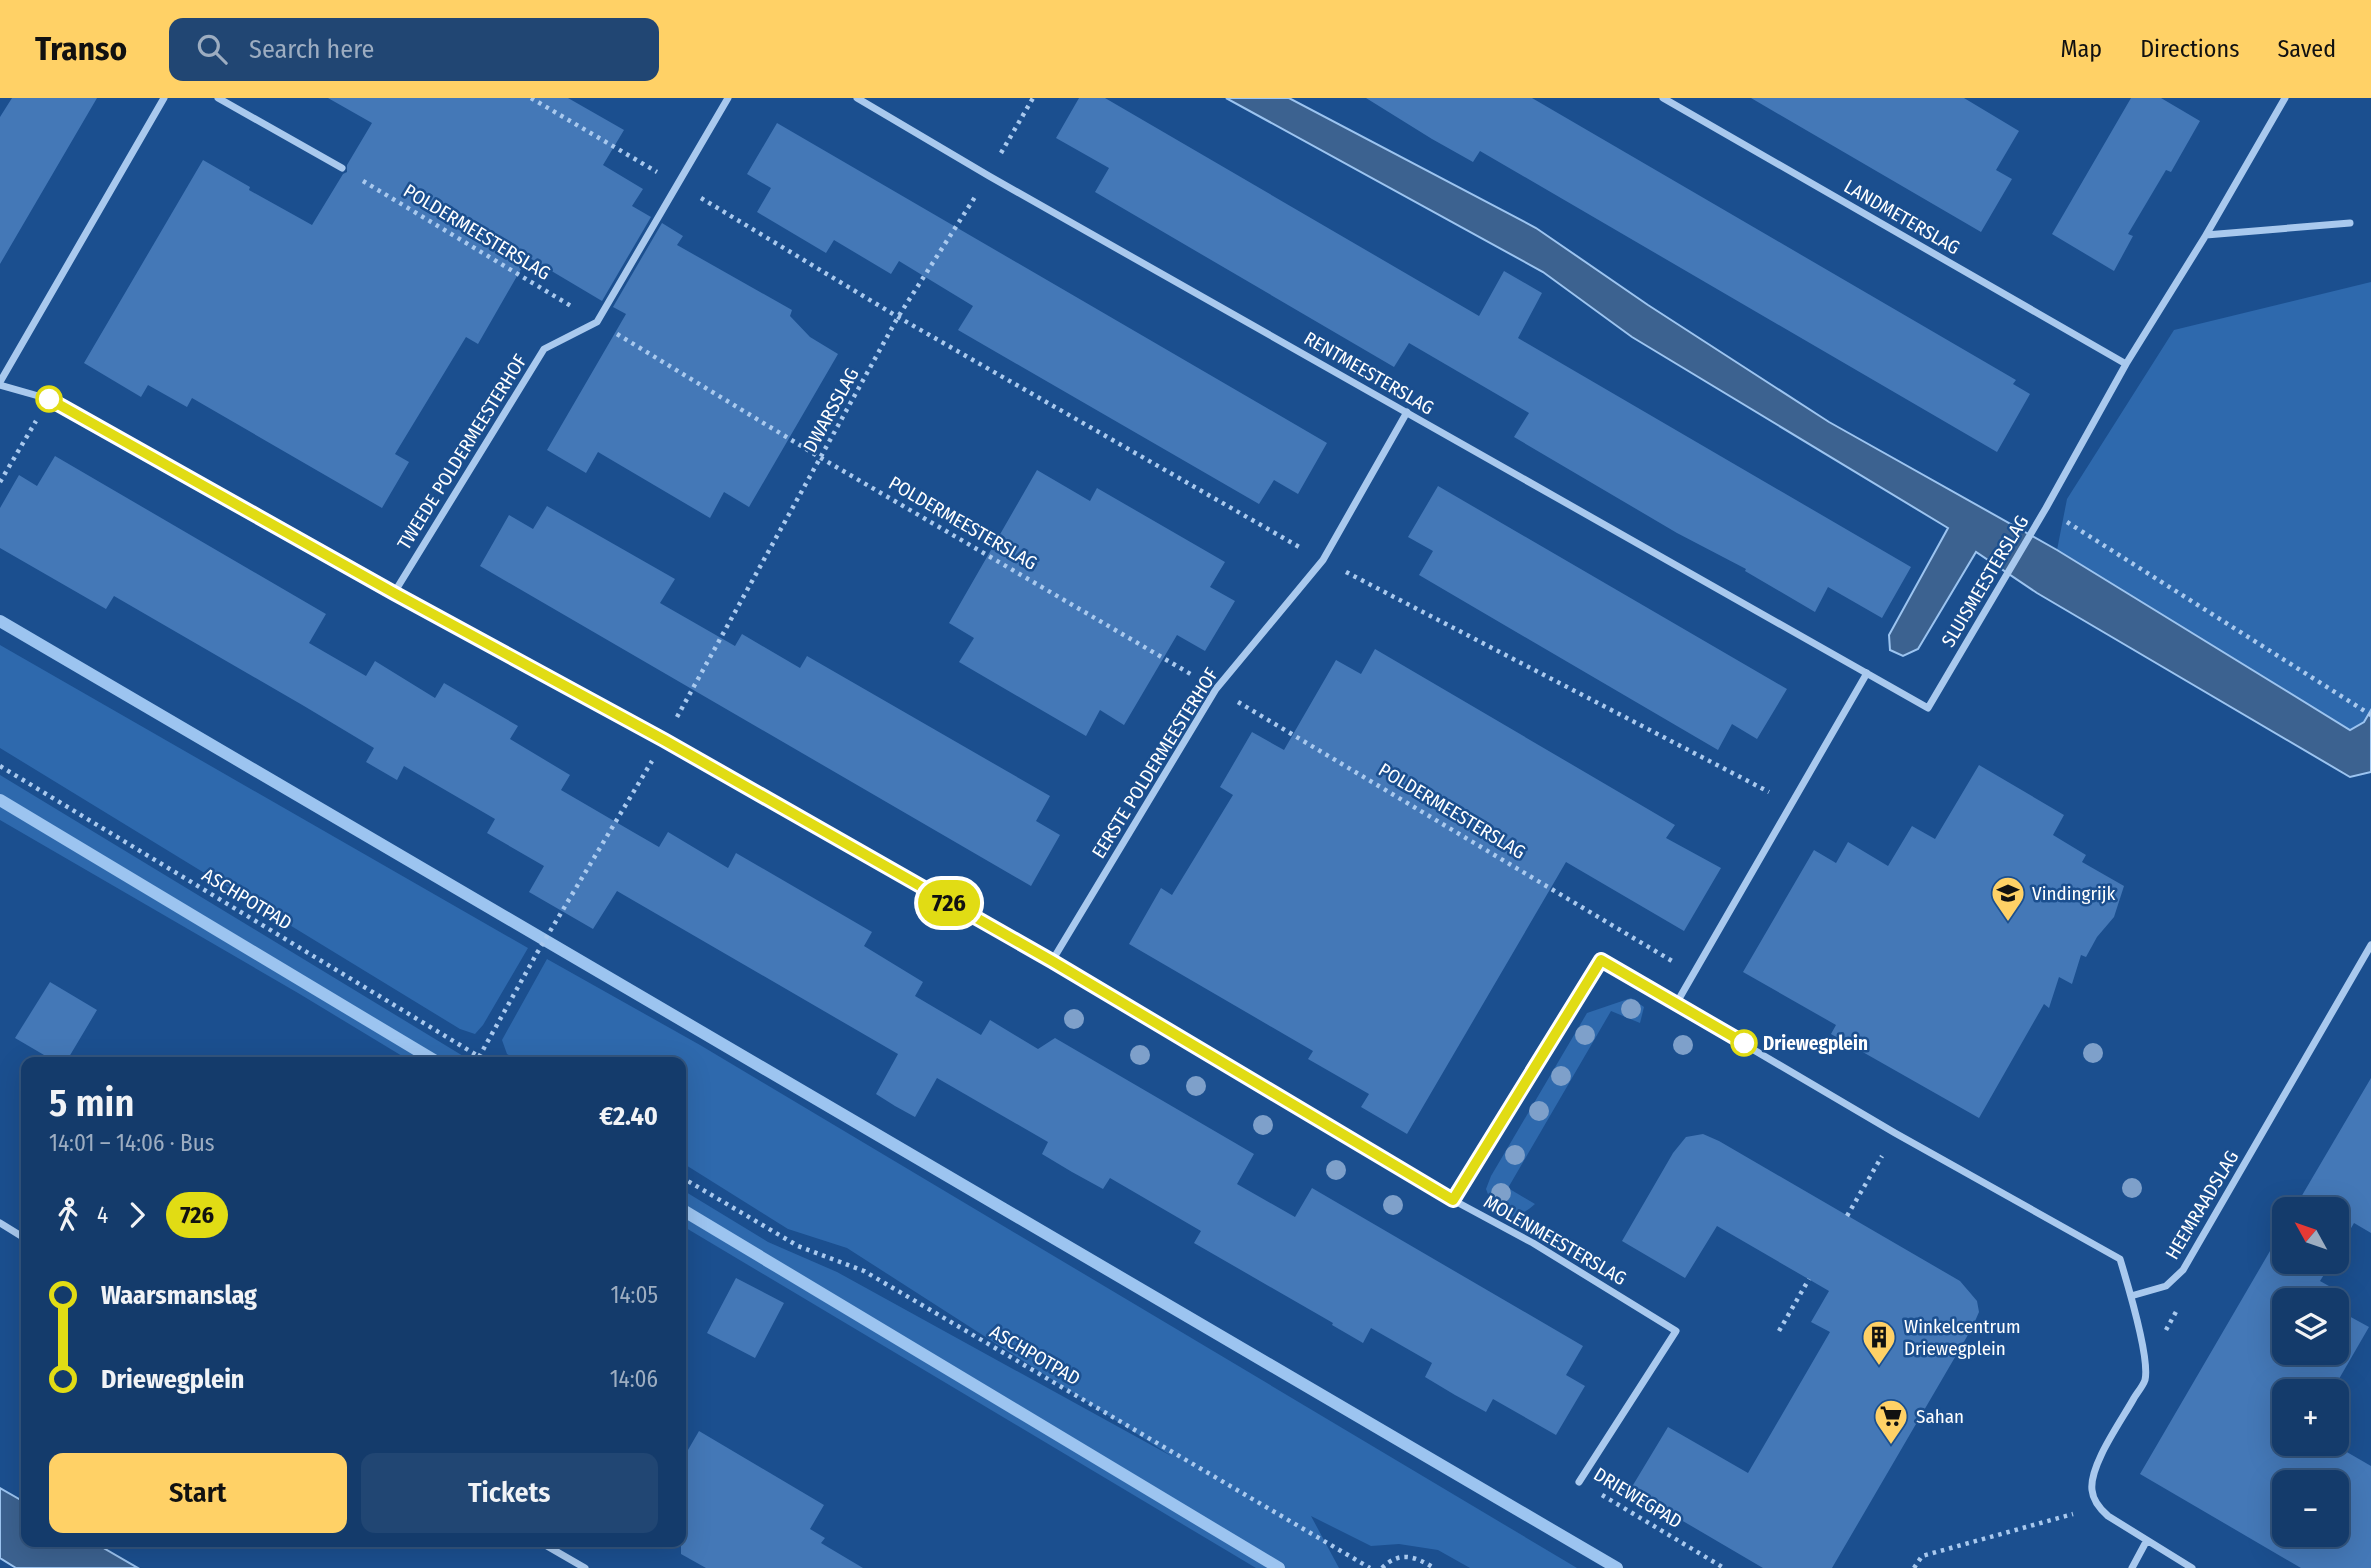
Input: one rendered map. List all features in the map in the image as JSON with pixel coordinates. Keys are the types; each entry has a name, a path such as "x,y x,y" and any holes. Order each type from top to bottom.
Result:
{"street":[{"path":"0,383 164,98"},
{"path":"218,98 342,169"},
{"path":"597,322 728,98"},
{"name":"RENTMEESTERSLAG","path":"858,98 989,176 1867,673"},
{"name":"LANDMETERSLAG","path":"1663,98 2126,364"},
{"name":"SLUISMEESTERSLAG","path":"1867,673 1928,708 2046,508 2126,364 2286,98"},
{"path":"2206,235 2350,223"},
{"name":"TWEEDE POLDERMEESTERHOF","path":"394,593 544,349 597,322"},
{"name":"MOLENMEESTERSLAG","path":"0,383 49,399 394,593 664,740 1052,961 1453,1200 1533,1243 1676,1331"},
{"name":"EERSTE POLDERMEESTERHOF","path":"1052,961 1216,689 1322,560 1407,412"},
{"path":"1867,673 1676,1004 1895,1133 2120,1259 2145,1363 2145,1380 2094,1473 2092,1489 2098,1507 2122,1527 2192,1568"},
{"name":"HEEMRAADSLAG","path":"2131,1296 2166,1286 2183,1270 2371,945"},
{"name":"MOLENMEESTERSLAG","path":"1453,1200 1601,960 1676,1004"},
{"path":"0,1223 21,1235"},
{"name":"DRIEWEGPAD","path":"1579,1482 1676,1331"},
{"path":"2132,1568 2147,1540"},
{"path":"548,1547 584,1568"}],"path":[{"path":"531,98 898,317 1322,560 1793,804"},
{"name":"DWARSSLAG","path":"664,740 898,317 989,176 1032,98"},
{"name":"POLDERMEESTERSLAG","path":"342,169 821,458 1216,689 1694,974"},
{"path":"0,482 49,399"},
{"path":"2046,508 2369,714"},
{"path":"479,1057 537,953 664,740"},
{"name":"ASCHPOTPAD","path":"0,766 479,1057"},
{"path":"1847,1216 1895,1133"},
{"name":"ASCHPOTPAD","path":"686,1180 798,1246 864,1271 1370,1568"},
{"path":"2145,1363 2177,1310 2183,1270"},
{"path":"1779,1331 1809,1279"},
{"name":"DRIEWEGPAD","path":"1579,1482 1724,1568"},
{"path":"1914,1568 1922,1556 2098,1507"},
{"path":"1382,1568 1390,1560 1415,1556 1434,1568"}],"shaded area":[{"path":"1226,98 1289,98 1536,228 1648,305 1829,422 2057,550 2350,730 2364,722 2371,710 2371,772 2350,777 2037,593 1976,552 1918,649 1903,656 1890,650 1889,635 1948,528 1632,337 1543,272"},
{"path":"2371,282 2371,710 2364,722 2350,730 2057,550 2067,499 2174,330"},
{"path":"0,645 528,948 483,1025 475,1034 460,1029 0,748"},
{"path":"0,775 465,1057 404,1057 0,820"},
{"path":"547,959 700,1045 1577,1568 1470,1568 1438,1550 1399,1544 1371,1546 1311,1516 1339,1568 1256,1568 686,1228 686,1192 768,1242 837,1272 1173,1457 847,1248 788,1229 686,1165 686,1057 512,1057 507,1054 502,1040"},
{"path":"1631,998 1644,1007 1640,1023 1611,1011 1508,1188 1535,1204 1518,1215 1505,1216 1494,1207 1486,1189 1491,1176 1587,1013"},
{"path":"0,1488 21,1500 21,1547 102,1547 138,1568 16,1568 0,1558"}],"building":[{"path":"12,98 97,98 0,264 0,117"},
{"path":"328,98 568,98 624,130 603,165 643,189 632,206 651,217 602,301 528,257 478,344 466,337 395,454 409,462 382,508 192,398 187,407 148,385 141,397 84,363 203,160 250,187 249,190 312,225 343,174 347,172 347,165 372,123"},
{"path":"1079,98 1105,98 1479,316 1504,271 1542,293 1518,338 1911,567 1882,618 1828,587 1815,612 1745,571 1746,569 1677,533 1514,437 1529,413 1409,343 1394,367 1095,192 1109,168 1056,138"},
{"path":"1366,98 1532,98 2016,380 2013,384 2030,394 1997,452 1480,151 1473,162"},
{"path":"1751,98 1964,98 2019,131 1996,170 2012,179 1981,232"},
{"path":"2131,98 2161,98 2200,121 2171,172 2166,170 2128,234 2133,236 2114,271 2052,234"},
{"path":"777,123 1327,443 1298,494 1274,480 1259,504 958,330 973,306 899,261 891,274 834,240 826,253 757,212 771,188 747,174"},
{"path":"662,223 683,236 677,245 792,310 790,316 810,337 838,354 749,507 724,492 710,518 598,452 586,473 547,450 626,314 613,307"},
{"path":"55,456 326,614 309,643 366,676 375,661 435,698 444,683 518,726 510,739 570,775 561,790 633,832 659,847 668,832 728,868 736,853 872,932 864,946 923,982 915,996 981,1035 990,1020 1038,1049 1055,1038 1254,1154 1237,1184 1295,1217 1312,1188 1583,1346 1566,1375 1585,1386 1556,1435 1493,1399 1486,1412 1455,1395 1425,1377 1432,1363 1371,1328 1363,1343 1194,1243 1201,1231 1110,1178 1103,1189 1072,1172 1042,1154 1048,1142 937,1078 915,1117 895,1106 876,1094 898,1054 617,891 593,929 529,892 544,866 487,833 495,819 404,766 397,780 366,762 374,748 304,706 114,596 106,609 0,548 0,508 19,475 37,486"},
{"path":"1037,470 1090,501 1097,488 1225,562 1210,587 1235,601 1205,651 1177,635 1124,725 1100,710 1086,736 959,662 974,638 949,623"},
{"path":"1438,486 1787,689 1757,739 1732,724 1718,750 1419,575 1433,551 1408,537"},
{"path":"547,506 675,579 660,603 735,646 742,634 800,668 807,656 1050,796 1036,821 1060,835 1031,886 480,566 509,515 533,529"},
{"path":"1375,649 1675,825 1666,838 1721,868 1684,931 1566,862 1407,1134 1361,1107 1369,1094 1308,1059 1313,1051 1129,944 1161,888 1172,895 1233,795 1220,787 1252,732 1284,750 1336,660 1361,674"},
{"path":"1979,765 2064,815 2053,835 2086,855 2082,862 2124,886 2114,917 2097,937 2086,957 2081,955 2072,984 2059,977 2049,1008 2044,1004 1979,1118 1831,1034 1836,1025 1743,972 1814,850 1836,863 1848,842 1888,866 1912,826 1935,839"},
{"path":"50,982 97,1010 69,1057 47,1057 15,1038"},
{"path":"2371,1078 2371,1233 2354,1223 2349,1232 2349,1197 2301,1197"},
{"name":"Winkelcentrum Driewegplein","path":"1703,1134 1960,1281 1977,1301 1979,1312 1972,1328 1832,1568 1763,1568 1630,1490 1668,1427 1748,1473 1830,1332 1811,1322 1829,1291 1717,1226 1685,1278 1622,1241 1673,1153 1686,1137"},
{"path":"2272,1248 2272,1274 2324,1274 2320,1281 2332,1288 2272,1288 2272,1365 2347,1365 2339,1379 2272,1379 2272,1456 2349,1456 2349,1453 2371,1466 2371,1568 2301,1568 2140,1474"},
{"path":"736,1278 784,1303 755,1358 707,1333"},
{"path":"2349,1316 2369,1327 2349,1362"},
{"path":"699,1431 824,1505 810,1529 825,1538 821,1543 863,1568 706,1568 681,1554 681,1547 686,1547 686,1453"}],"waterway":[{"path":"0,621 1617,1568"},
{"path":"0,800 429,1057"},
{"path":"686,1212 1279,1568"}],"bus line":[{"name":"726","path":"49,399 394,593 664,740 1052,961 1453,1200 1601,960 1744,1043"}],"place":[{"name":"Vindingrijk","path":"2008,923"},
{"name":"Driewegplein","path":"1744,1043"},
{"name":"Winkelcentrum Driewegplein","path":"1879,1367"},
{"name":"Sahan","path":"1891,1446"}]}
